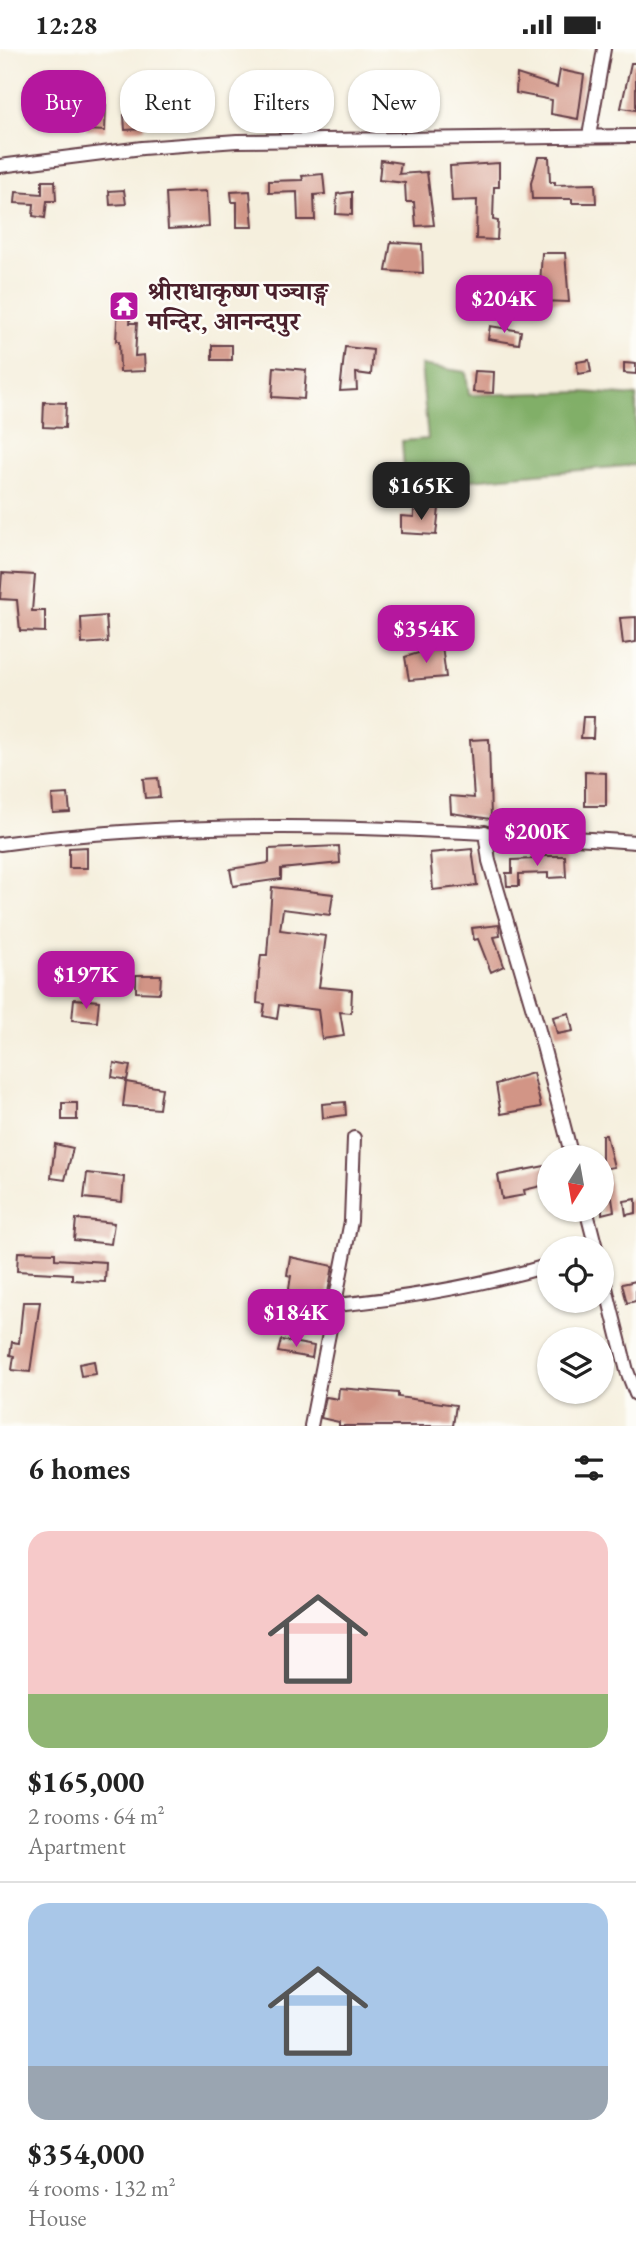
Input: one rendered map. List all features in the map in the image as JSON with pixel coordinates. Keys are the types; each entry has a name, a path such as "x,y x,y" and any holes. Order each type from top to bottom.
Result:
{"street":[{"path":"589,136 604,49"},
{"path":"0,166 142,148 237,141 636,136"},
{"path":"0,844 77,834 202,829 485,832 636,842"},
{"path":"485,832 489,861 569,1145"},
{"path":"312,1426 351,1221 354,1138"},
{"path":"336,1305 397,1300 475,1286 537,1269"},
{"path":"613,1313 636,1394"}],"green space":[{"path":"421,365 466,372 469,395 583,392 636,396 636,465 405,486 402,441 428,439"}],"building":[{"path":"631,63 636,63 636,110 621,108"},
{"path":"560,70 584,75 578,119 551,114 552,100 516,93 517,74 557,87"},
{"path":"538,157 549,157 550,182 555,182 555,185 595,184 596,203 572,203 572,199 532,199 531,183"},
{"path":"381,160 401,163 399,174 427,172 434,225 416,226 414,202 406,202 405,183 379,180"},
{"path":"499,163 499,187 494,187 493,220 498,221 497,240 476,239 477,200 452,201 450,166"},
{"path":"323,174 325,194 314,195 315,220 298,220 297,192 269,193 269,181 303,180 302,176"},
{"path":"42,181 55,181 56,201 47,201 45,218 33,216 34,204 15,203 16,192 42,194"},
{"path":"124,190 126,204 110,205 109,191"},
{"path":"207,191 209,227 168,229 166,193"},
{"path":"250,191 253,227 237,227 237,202 232,202 231,192"},
{"path":"352,192 352,215 336,214 337,194"},
{"path":"391,242 422,244 423,273 386,271"},
{"path":"542,253 565,253 569,302 539,301"},
{"path":"118,306 131,307 130,323 137,323 135,356 144,355 145,371 120,372 119,341 116,341"},
{"path":"490,326 521,331 519,344 488,339"},
{"path":"212,345 232,345 232,360 212,360"},
{"path":"345,347 373,350 371,375 356,373 357,390 340,391"},
{"path":"589,360 591,372 578,374 577,362"},
{"path":"624,363 636,364 636,374 624,373"},
{"path":"274,367 306,370 304,399 272,397"},
{"path":"475,371 494,372 493,393 473,392"},
{"path":"44,402 66,403 65,428 43,427"},
{"path":"414,508 439,508 436,535 401,533 401,516 414,517"},
{"path":"2,573 35,575 32,611 45,611 45,632 20,631 17,600 0,599"},
{"path":"106,616 108,642 82,644 81,618"},
{"path":"636,617 636,642 623,644 620,618"},
{"path":"442,646 446,677 409,680 405,657"},
{"path":"583,717 594,717 593,738 581,738"},
{"path":"489,739 491,819 451,813 450,796 474,798 470,740"},
{"path":"585,772 606,773 606,806 585,806"},
{"path":"158,778 160,797 145,798 143,779"},
{"path":"68,794 70,812 53,813 52,795"},
{"path":"339,846 340,863 281,869 281,879 233,886 230,869 269,863 269,849"},
{"path":"87,847 87,868 69,868 69,848"},
{"path":"472,849 477,885 433,890 430,853"},
{"path":"533,856 565,856 566,877 548,878 548,873 519,874 519,886 507,886 506,873 512,873 512,860 533,859"},
{"path":"272,887 333,894 330,915 283,909 280,930 326,936 319,987 352,990 351,1013 340,1012 344,1036 322,1039 318,1010 279,1005 277,1019 263,1016 265,1004 257,1003 259,972 261,955 267,955"},
{"path":"499,925 500,936 494,937 504,966 491,972 478,939 474,940 472,928"},
{"path":"136,975 161,975 160,993 136,992"},
{"path":"74,999 99,1001 97,1022 72,1020"},
{"path":"569,1013 573,1031 557,1034 553,1017"},
{"path":"114,1063 130,1066 127,1080 112,1077"},
{"path":"533,1073 541,1107 501,1114 496,1084"},
{"path":"126,1082 162,1088 159,1109 123,1106"},
{"path":"345,1102 346,1115 323,1118 322,1104"},
{"path":"62,1103 77,1103 77,1120 62,1120"},
{"path":"602,1135 606,1135 608,1145 602,1145"},
{"path":"55,1144 73,1148 65,1180 51,1178"},
{"path":"537,1168 537,1187 524,1190 525,1195 502,1199 498,1175"},
{"path":"87,1173 124,1177 122,1202 84,1198"},
{"path":"636,1199 636,1213 626,1215 624,1201"},
{"path":"76,1219 114,1223 111,1244 74,1240"},
{"path":"18,1252 55,1253 55,1259 106,1262 105,1282 72,1280 72,1274 17,1271"},
{"path":"290,1257 333,1266 325,1308 287,1301 291,1276 287,1275"},
{"path":"636,1281 636,1301 627,1303 622,1284"},
{"path":"23,1302 40,1302 30,1372 12,1370 14,1356 10,1355 12,1342 19,1343"},
{"path":"281,1340 314,1346 312,1358 278,1352"},
{"path":"94,1361 96,1374 81,1376 79,1364"},
{"path":"339,1388 398,1393 398,1397 456,1405 453,1426 339,1426 339,1422 321,1418 326,1397 338,1399"}],"place":[{"name":"श्रीराधाकृष्ण पञ्चाङ्ग मन्दिर, आनन्दपुर","path":"124,306"}]}
